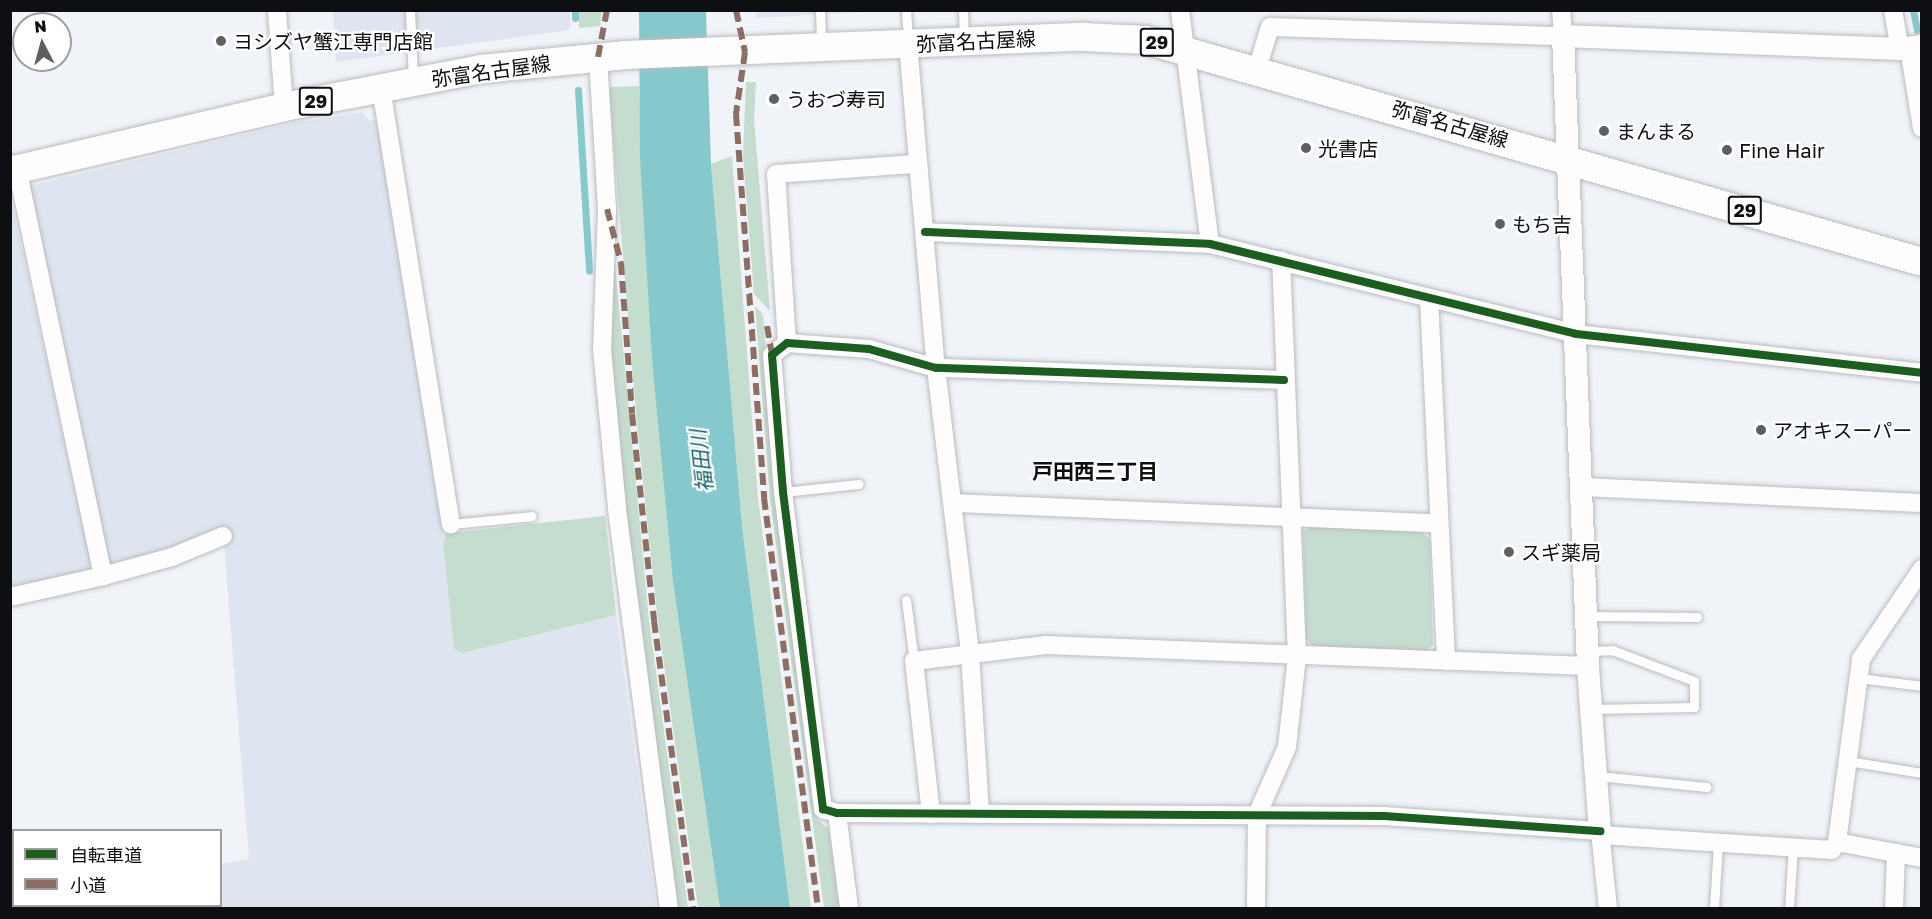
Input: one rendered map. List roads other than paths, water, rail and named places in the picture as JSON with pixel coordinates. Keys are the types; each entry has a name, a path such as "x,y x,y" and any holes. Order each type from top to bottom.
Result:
{"main road":[{"name":"弥富名古屋線","path":"14,170 284,107 481,69 612,56 1084,37 1146,40 1184,48 1922,262"}],"street":[{"path":"276,10 284,107"},
{"path":"1180,10 1210,244"},
{"path":"1561,10 1569,158 1588,659 1600,833 1608,909"},
{"path":"1893,10 1910,48 1922,128"},
{"path":"1257,69 1270,27 1910,48"},
{"path":"908,44 916,164 925,232 936,368 954,503 970,654 980,814"},
{"path":"612,56 602,349 618,517 669,909"},
{"path":"381,88 451,524"},
{"path":"787,343 776,174 916,164"},
{"path":"14,170 103,576"},
{"path":"925,232 1210,244 1576,334 1922,373"},
{"path":"1256,909 1257,815 1287,747 1297,656 1294,517 1284,380 1281,260"},
{"path":"1429,298 1446,661"},
{"path":"1284,380 936,368 869,350 787,343 772,355 783,492 823,809 837,813 1384,816 1832,850 1837,842 1861,659 1874,636 1922,569"},
{"path":"1581,487 1922,503"},
{"path":"954,503 1438,523"},
{"path":"10,597 103,576 172,557 223,536"},
{"path":"931,814 914,662 1046,645 1446,661 1588,659"},
{"path":"837,813 849,909"},
{"path":"1837,842 1922,858"},
{"path":"1894,909 1896,853"}],"lane":[{"path":"410,10 413,82"},
{"path":"820,10 821,48"},
{"path":"906,10 908,44"},
{"path":"963,10 964,42"},
{"path":"783,492 858,484"},
{"path":"451,524 532,516"},
{"path":"906,600 914,662"},
{"path":"1586,616 1697,617"},
{"path":"1588,659 1612,650 1694,681 1694,707 1591,709"},
{"path":"1859,678 1922,686"},
{"path":"1848,761 1922,773"},
{"path":"1596,776 1706,787"},
{"path":"1714,909 1718,843"},
{"path":"1789,909 1793,848"}],"water":[{"name":"福田川","path":"639,11 706,11 711,164 742,526 790,908 720,908 673,581 652,360 640,157"}],"waterway":[{"path":"575,10 575,18"},
{"path":"1913,10 1917,30"},
{"path":"578,90 589,271"}],"place":[{"name":"ヨシズヤ蟹江専門店館","path":"221,41"},
{"name":"うおづ寿司","path":"774,99"},
{"name":"まんまる","path":"1604,131"},
{"name":"光書店","path":"1306,148"},
{"name":"Fine Hair","path":"1727,150"},
{"name":"もち吉","path":"1500,224"},
{"name":"アオキスーパー","path":"1761,430"},
{"name":"スギ薬局","path":"1509,552"}],"district":[{"name":"戸田西三丁目","path":"1095,471"}]}
